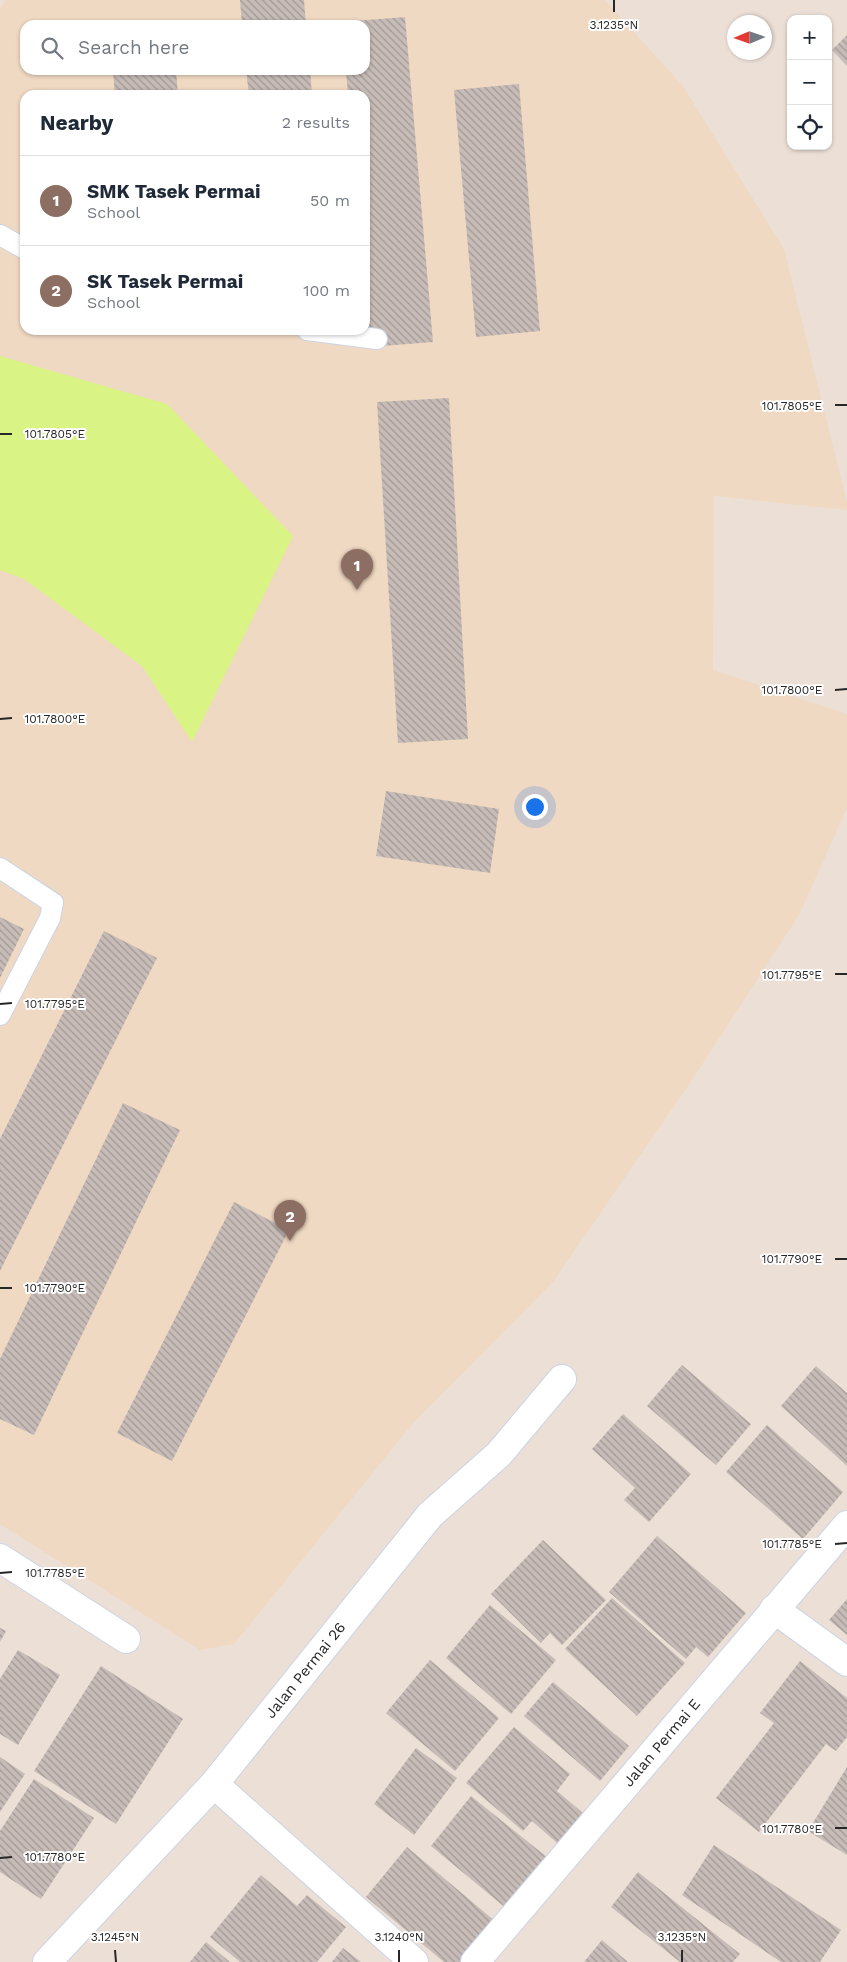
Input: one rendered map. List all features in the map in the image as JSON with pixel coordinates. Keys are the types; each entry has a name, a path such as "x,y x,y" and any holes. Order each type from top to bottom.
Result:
{"street":[{"name":"Jalan Permai 26","path":"47,1962 214,1784 430,1515 498,1454 562,1379"},
{"name":"Jalan Permai E","path":"475,1962 847,1525"},
{"path":"0,1558 126,1639"},
{"path":"774,1609 847,1662"},
{"path":"214,1784 414,1962"}],"lane":[{"path":"0,235 20,246"},
{"path":"346,335 377,339"},
{"path":"0,868 53,903 50,918 0,1014"}],"shaded area":[{"path":"6,0 605,0 683,86 784,249 847,502 847,510 714,496 713,670 847,714 847,808 799,915 692,1080 553,1282 414,1422 234,1644 200,1650 0,1524 0,9"}],"green space":[{"path":"0,356 167,404 293,536 192,742 142,666 24,579 0,570"}],"building":[{"path":"240,0 304,0 306,20 242,20"},
{"path":"405,17 433,342 370,347 370,90 348,90 346,75 370,75 370,20 367,20"},
{"path":"847,35 847,66 832,50"},
{"path":"113,75 176,75 178,90 115,90"},
{"path":"247,75 310,75 312,90 248,90"},
{"path":"519,84 540,331 476,337 454,90"},
{"path":"449,398 468,739 398,743 377,402"},
{"path":"386,791 499,809 490,873 376,856"},
{"path":"0,917 24,929 0,978"},
{"path":"104,931 157,958 0,1271 0,1139"},
{"path":"123,1103 180,1130 34,1435 0,1419 0,1359"},
{"path":"234,1202 289,1230 172,1461 117,1433"},
{"path":"682,1365 751,1424 716,1465 647,1406"},
{"path":"816,1366 847,1393 847,1466 781,1406"},
{"path":"623,1414 691,1474 649,1522 624,1500 635,1488 592,1449"},
{"path":"767,1425 843,1492 803,1539 726,1472"},
{"path":"657,1536 746,1613 708,1657 696,1647 686,1659 609,1592"},
{"path":"543,1540 606,1600 562,1645 550,1633 541,1643 491,1594"},
{"path":"612,1598 685,1663 637,1716 565,1649"},
{"path":"847,1599 847,1635 829,1620"},
{"path":"490,1605 556,1660 511,1714 446,1658"},
{"path":"0,1628 6,1631 0,1642"},
{"path":"18,1650 60,1675 18,1745 0,1734 0,1679"},
{"path":"430,1660 499,1718 455,1771 386,1713"},
{"path":"800,1661 847,1698 847,1737 836,1751 826,1744 759,1832 716,1798 774,1723 760,1713"},
{"path":"101,1666 183,1719 116,1824 34,1771"},
{"path":"553,1682 629,1746 600,1781 524,1716"},
{"path":"514,1727 570,1774 557,1791 590,1819 564,1849 532,1821 523,1831 466,1783"},
{"path":"416,1748 457,1778 414,1835 374,1804"},
{"path":"0,1757 25,1774 0,1812"},
{"path":"847,1767 847,1855 808,1831"},
{"path":"34,1779 94,1818 41,1899 0,1872 0,1831"},
{"path":"471,1796 548,1858 507,1909 431,1846"},
{"path":"714,1845 841,1930 820,1962 781,1962 682,1895"},
{"path":"407,1847 496,1922 463,1962 444,1962 366,1897"},
{"path":"638,1872 740,1954 733,1962 680,1962 611,1907"},
{"path":"261,1875 297,1906 307,1895 346,1927 317,1962 240,1962 210,1937"},
{"path":"602,1940 628,1962 584,1962"},
{"path":"206,1942 230,1962 190,1962"},
{"path":"343,1948 361,1962 332,1962"}],"place":[{"name":"SMK Tasek Permai","path":"357,590"},
{"name":"SK Tasek Permai","path":"290,1241"}]}
